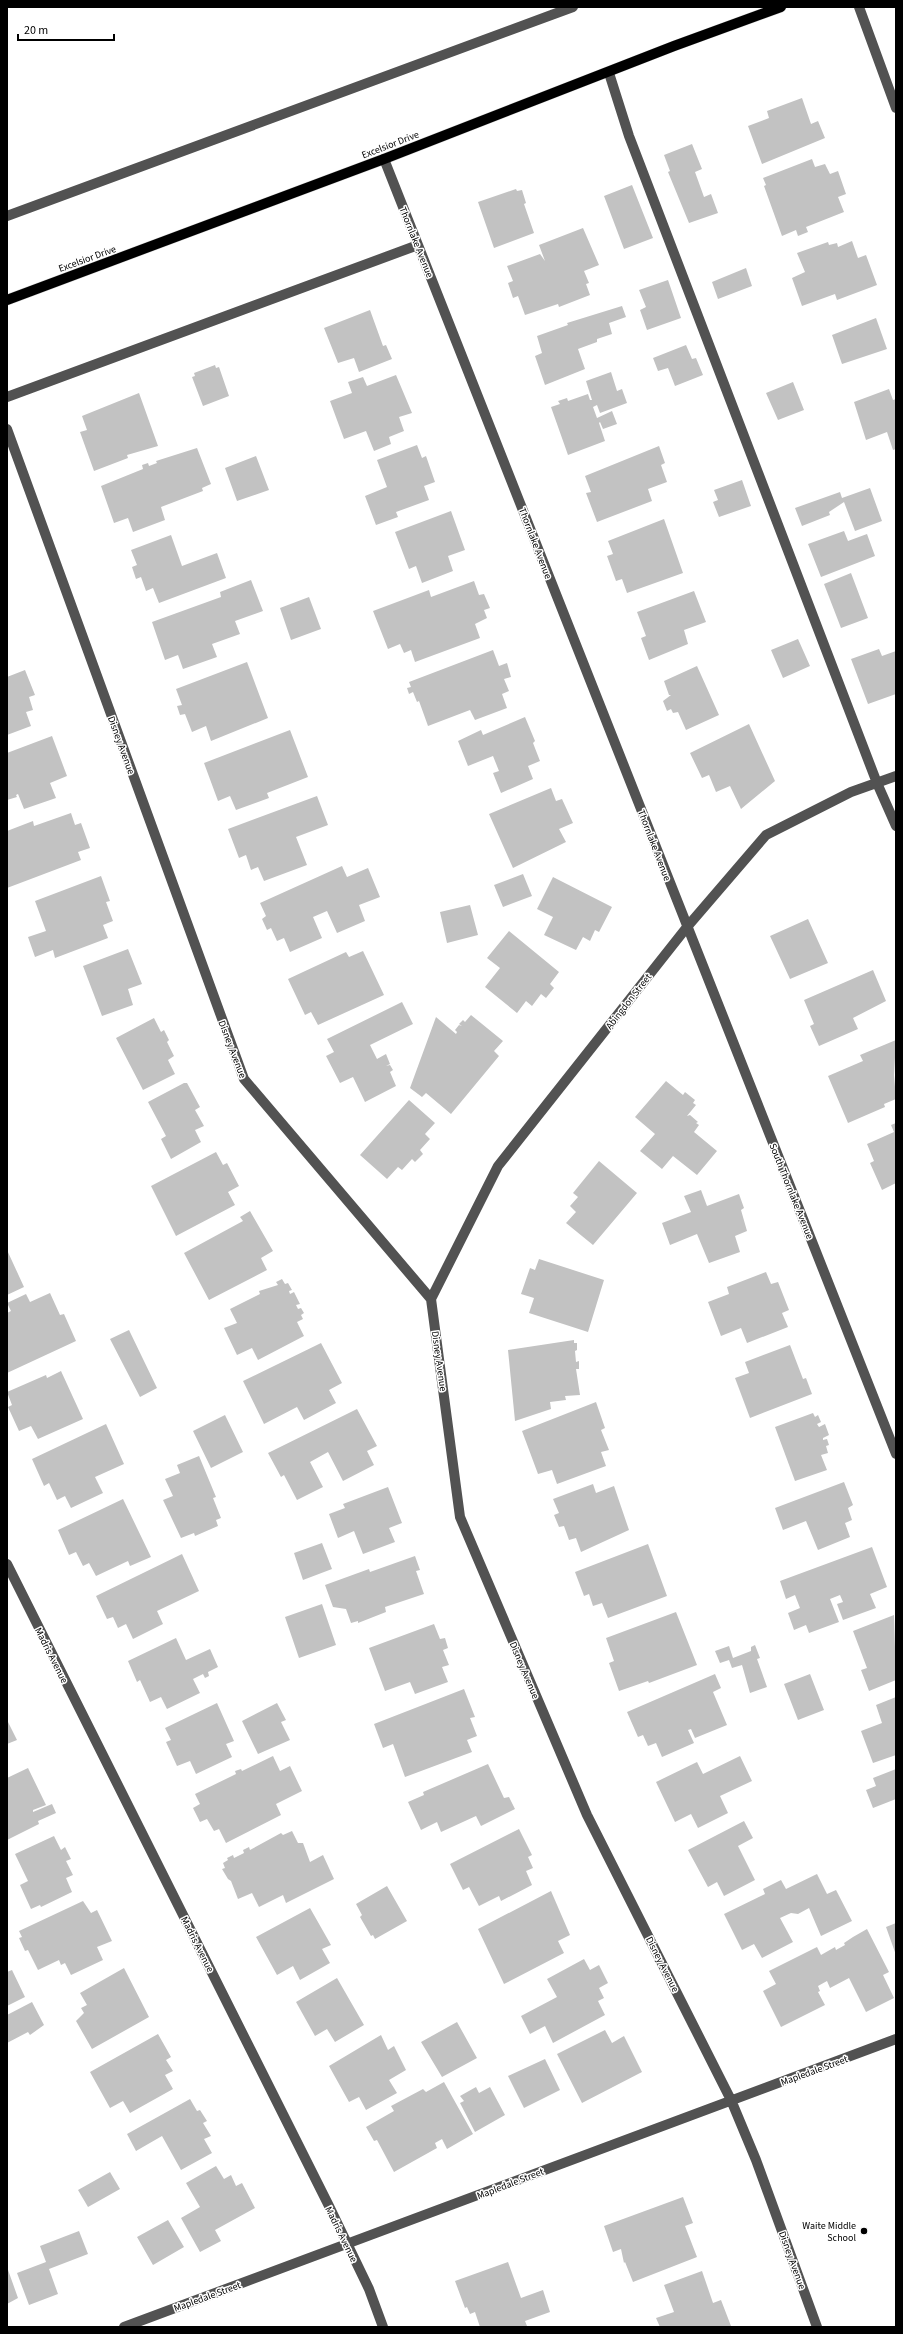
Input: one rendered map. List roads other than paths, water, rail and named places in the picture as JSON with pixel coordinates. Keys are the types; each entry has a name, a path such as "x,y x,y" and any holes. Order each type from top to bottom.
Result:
{"main road":[{"name":"Excelsior Drive","path":"7,300 384,160 674,46 781,7"}],"street":[{"path":"7,216 573,7"},
{"path":"859,7 896,108"},
{"path":"608,73 629,136 877,783 896,826"},
{"name":"Thornlake Avenue","path":"384,160 687,928"},
{"path":"7,397 418,245"},
{"name":"Disney Avenue","path":"7,430 244,1079 431,1299 460,1517 587,1815 731,2100 756,2160 817,2327"},
{"name":"Abingdon Street","path":"431,1299 498,1166 687,928 766,835 851,792 896,776"},
{"name":"South Thornlake Avenue","path":"687,928 896,1454"},
{"name":"Madris Avenue","path":"7,1564 347,2244 369,2289 383,2327"},
{"name":"Mapledale Street","path":"124,2327 731,2100 896,2040"}],"place":[{"name":"Waite Middle School","path":"864,2231"}]}
